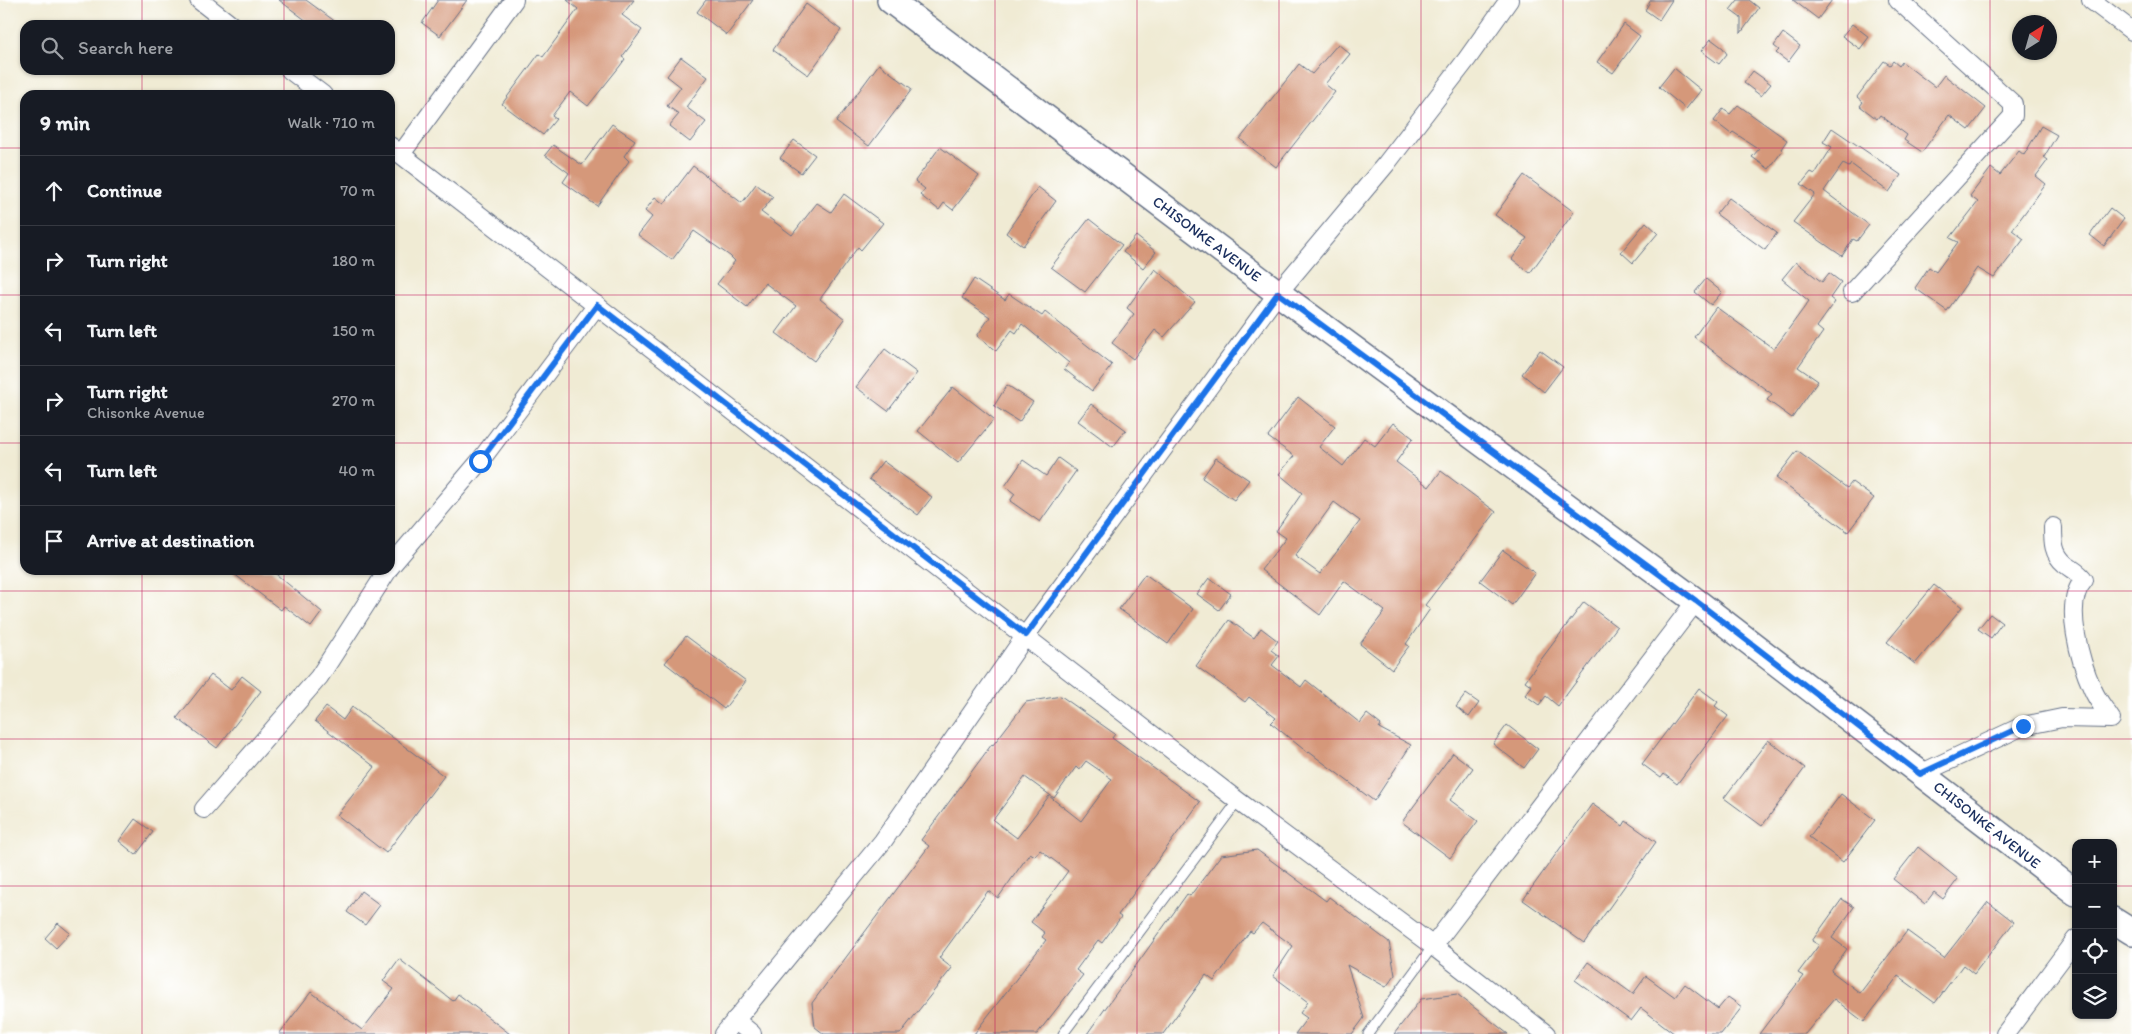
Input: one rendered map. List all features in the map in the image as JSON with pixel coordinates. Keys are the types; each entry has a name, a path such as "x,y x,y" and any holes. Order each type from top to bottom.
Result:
{"street":[{"path":"199,0 225,20"},
{"path":"514,0 396,150 1026,635 1238,801 1433,946 1546,1034"},
{"name":"CHISONKE AVENUE","path":"890,0 1278,293 1696,601 2072,890"},
{"path":"752,1034 729,1027 883,841 1026,635 1278,293 1386,164 1467,59 1508,0"},
{"path":"1852,292 2013,116 2013,104 1898,0"},
{"path":"2091,0 2132,31"},
{"path":"297,75 316,90"},
{"path":"395,561 480,461 597,305"},
{"path":"1920,774 2023,726 2062,718 2111,719 2093,690 2075,628 2072,606 2077,587 2084,580 2080,574 2065,564 2053,547 2053,527"},
{"path":"204,809 319,677 385,575"},
{"path":"1433,946 1696,601"},
{"path":"2005,1034 2072,944"}],"lane":[{"path":"1063,1034 1238,801"},
{"path":"1368,1034 1433,946"}],"building":[{"path":"279,0 306,0 333,20 305,20"},
{"path":"438,0 467,0 440,36 422,23"},
{"path":"567,0 634,0 622,15 642,30 622,57 625,59 588,106 570,92 552,116 556,119 543,135 502,104 539,54 543,57 578,9"},
{"path":"706,0 753,0 727,35 697,12"},
{"path":"1651,0 1672,0 1659,20 1645,10"},
{"path":"1738,0 1749,0 1759,8 1741,33 1741,18 1730,10"},
{"path":"1793,0 1832,0 1818,19"},
{"path":"806,4 841,30 808,75 773,50"},
{"path":"1624,24 1640,36 1613,73 1597,62"},
{"path":"1852,24 1869,37 1860,49 1842,36"},
{"path":"1783,33 1800,46 1788,62 1776,53 1779,50 1774,46"},
{"path":"1711,39 1723,48 1727,54 1719,64 1701,51"},
{"path":"1338,44 1350,54 1325,84 1335,92 1276,167 1240,139 1299,64 1312,74"},
{"path":"681,57 708,77 686,107 706,122 690,142 669,126 679,114 667,106 681,87 667,76"},
{"path":"1884,61 1890,65 1893,61 1899,66 1902,62 1935,87 1944,75 1986,108 1969,130 1949,115 1922,152 1904,140 1907,135 1880,115 1877,119 1860,106 1863,102 1857,97"},
{"path":"879,64 912,89 869,146 836,122"},
{"path":"1674,68 1701,90 1686,109 1659,87"},
{"path":"1753,71 1771,84 1761,96 1744,83"},
{"path":"1738,105 1787,140 1781,149 1783,150 1769,169 1752,157 1759,149 1733,132 1731,134 1714,121 1723,109 1730,114"},
{"path":"612,124 635,140 624,156 629,161 597,206 563,182 569,173 545,155 553,145 582,165"},
{"path":"2041,126 2057,135 2044,157 2048,160 2036,176 2046,184 2012,230 2024,239 1994,278 1977,268 1947,311 1915,288 1929,267 1936,272 1958,242 1950,238 1978,202 1970,196 1991,168 2000,175 2019,151 2024,155"},
{"path":"1832,128 1901,175 1889,192 1851,164 1849,167 1843,164 1824,191 1869,225 1857,241 1853,239 1842,256 1793,222 1815,194 1801,184 1811,172 1815,174 1832,147 1823,142"},
{"path":"794,140 815,155 801,173 780,158"},
{"path":"940,147 979,176 953,210 944,203 939,210 920,195 925,189 915,181"},
{"path":"693,166 742,203 756,184 773,197 761,212 792,235 817,203 831,212 844,194 883,223 861,250 858,247 820,299 845,319 814,361 776,333 796,306 765,283 747,307 717,284 735,261 730,256 694,231 672,260 638,235 652,217 645,211 655,197 664,204"},
{"path":"1524,175 1574,212 1530,273 1512,259 1527,238 1495,215"},
{"path":"1038,187 1056,201 1023,246 1006,233"},
{"path":"1729,198 1777,233 1765,250 1716,214"},
{"path":"2110,208 2124,219 2104,246 2090,235"},
{"path":"1089,219 1122,245 1085,292 1051,267"},
{"path":"1646,222 1658,233 1633,263 1621,252"},
{"path":"1136,236 1156,252 1143,268 1123,252"},
{"path":"1796,262 1822,282 1829,273 1841,282 1830,298 1835,302 1817,327 1823,332 1798,367 1818,381 1792,418 1767,400 1772,394 1694,337 1716,307 1774,349 1809,301 1782,279"},
{"path":"1155,269 1195,302 1164,337 1155,330 1133,359 1112,343 1134,314 1127,308"},
{"path":"974,279 1005,300 1009,294 1042,316 1045,312 1112,365 1092,391 1064,369 1069,363 1022,324 1016,333 1012,330 996,351 977,336 990,317 962,298"},
{"path":"1706,279 1722,292 1711,305 1695,292"},
{"path":"885,349 917,373 888,411 856,387"},
{"path":"1540,350 1563,367 1544,392 1522,374"},
{"path":"1007,385 1033,402 1019,422 994,406"},
{"path":"953,387 994,419 958,463 918,431"},
{"path":"1298,397 1335,426 1319,447 1343,466 1364,438 1375,446 1393,423 1413,438 1396,462 1429,487 1441,471 1496,512 1425,605 1430,609 1406,644 1409,646 1392,669 1360,644 1385,611 1344,581 1320,615 1261,570 1286,538 1276,531 1302,493 1279,474 1294,456 1268,437","holes":["1334,502 1360,521 1320,574 1295,556"]},
{"path":"1091,404 1126,430 1113,447 1078,421"},
{"path":"1797,451 1847,488 1852,482 1874,498 1848,532 1776,478"},
{"path":"1058,458 1076,471 1040,522 1010,501 1015,494 1005,486 1023,460 1046,476"},
{"path":"1216,458 1249,480 1234,500 1202,478"},
{"path":"883,461 932,497 918,515 869,479"},
{"path":"1503,550 1535,573 1512,605 1480,581"},
{"path":"1145,574 1193,609 1168,644 1119,609"},
{"path":"236,575 277,575 322,612 311,627 284,606 281,610"},
{"path":"1209,578 1231,594 1219,610 1197,594"},
{"path":"1934,585 1962,607 1915,664 1887,642"},
{"path":"1584,602 1617,627 1558,706 1546,696 1539,705 1525,695 1532,686 1525,681"},
{"path":"1990,614 2002,623 1991,638 1978,629"},
{"path":"1229,620 1254,638 1261,628 1278,641 1271,650 1279,656 1272,665 1301,687 1306,680 1360,723 1367,714 1381,725 1379,728 1411,745 1374,801 1308,753 1271,723 1276,718 1249,697 1245,702 1196,666"},
{"path":"686,636 746,681 724,709 665,663"},
{"path":"211,675 231,690 242,676 261,691 217,748 177,718"},
{"path":"1699,688 1718,702 1715,706 1728,716 1677,784 1664,774 1661,778 1642,764"},
{"path":"1466,694 1479,703 1469,717 1456,707"},
{"path":"1061,696 1115,734 1112,738 1200,802 1118,915 1121,917 1102,943 1098,940 1076,970 1083,975 1037,1034 974,1034 1046,940 1042,937 1045,933 1031,922 1068,871 1040,850 1035,856 1030,853 998,898 988,891 939,958 952,968 900,1034 824,1034 815,1027 812,1003 929,846 921,840 992,744 1026,702","holes":["1086,761 1112,779 1081,821 1049,796 1017,838 993,820 1025,777 1054,798 1076,767 1079,770"]},
{"path":"326,707 343,720 352,707 444,776 386,853 337,815 375,767 315,721"},
{"path":"1507,725 1538,749 1524,768 1493,744"},
{"path":"1768,740 1805,768 1762,826 1724,798"},
{"path":"1453,753 1473,768 1450,800 1478,821 1450,858 1402,822"},
{"path":"1841,794 1875,820 1843,862 1809,837"},
{"path":"1592,804 1623,826 1626,821 1656,842 1584,943 1523,900"},
{"path":"135,819 153,832 136,855 119,841"},
{"path":"1918,847 1958,879 1943,899 1934,892 1925,904 1893,879"},
{"path":"1257,850 1326,901 1329,897 1389,942 1395,975 1386,987 1347,965 1364,1018 1352,1034 1295,1034 1307,1018 1300,1013 1308,1002 1273,976 1293,946 1262,923 1253,933 1250,931 1214,981 1206,975 1163,1034 1087,1034 1187,894 1190,896 1221,855"},
{"path":"361,891 380,905 365,925 347,912"},
{"path":"1842,899 1854,907 1832,938 1847,949 1831,971 1860,993 1907,931 1944,958 1988,902 2014,922 1974,974 1963,965 1935,1003 1898,976 1864,1022 1834,999 1805,1034 1759,1034 1803,976 1798,973 1819,945 1812,941"},
{"path":"58,923 70,933 56,948 45,938"},
{"path":"399,959 453,1001 458,994 510,1034 279,1034 311,992 362,1030 394,989 383,981"},
{"path":"1588,962 1633,994 1646,976 1675,997 1685,984 1718,1009 1728,997 1742,1007 1721,1034 1675,1034 1641,1008 1631,1021 1575,980"},
{"path":"1457,994 1508,1034 1394,1034 1421,999"}],"route":[{"path":"480,461 597,305 1026,635 1278,293 1696,601 1920,774 2023,726"}]}
